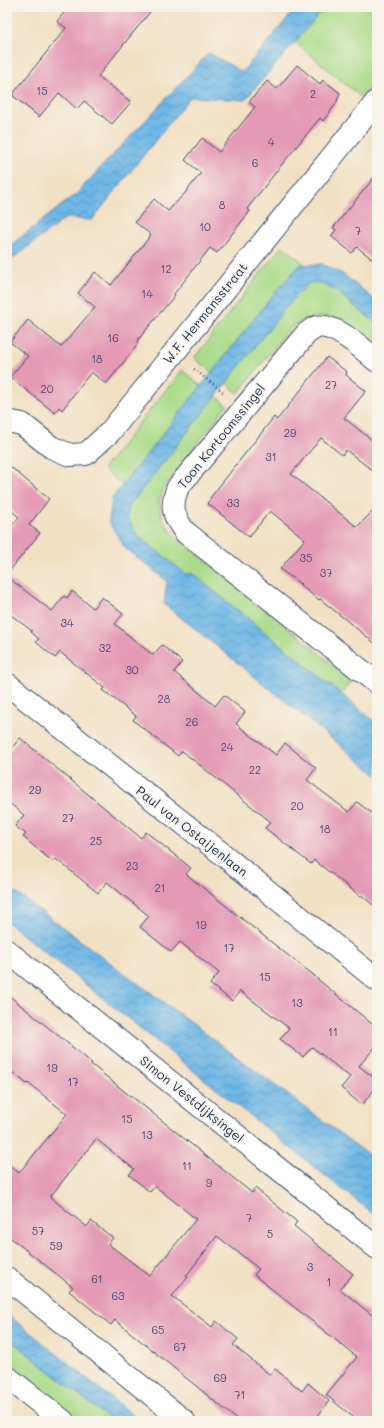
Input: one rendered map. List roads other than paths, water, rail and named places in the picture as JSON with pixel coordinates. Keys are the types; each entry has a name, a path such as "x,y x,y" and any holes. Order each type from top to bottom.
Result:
{"street":[{"name":"W.F. Hermansstraat","path":"7,421 22,424 51,447 70,455 86,454 110,432 377,101"},
{"name":"Toon Kortoomssingel","path":"377,361 348,338 327,328 317,327 306,334 178,487 174,498 173,508 177,521 185,532 377,683"},
{"name":"Paul van Ostaijenlaan","path":"7,684 227,858 377,980"},
{"name":"Simon Vestdijksingel","path":"7,951 377,1248"},
{"path":"7,1278 184,1421"},
{"path":"7,1377 63,1421"}],"water":[{"path":"297,7 325,7 245,100 190,97 92,220 66,218 7,263 7,248 75,195 209,53 242,72"},
{"path":"322,264 344,275 375,300 377,300 377,324 335,290 318,282 309,283 291,301 129,506 127,518 138,536 186,574 193,574 377,723 377,775 164,604 167,581 125,548 109,522 112,498 278,289 300,265"},
{"path":"7,886 377,1161 377,1217 7,922"},
{"path":"7,1314 140,1421 112,1421 7,1337"}]}
